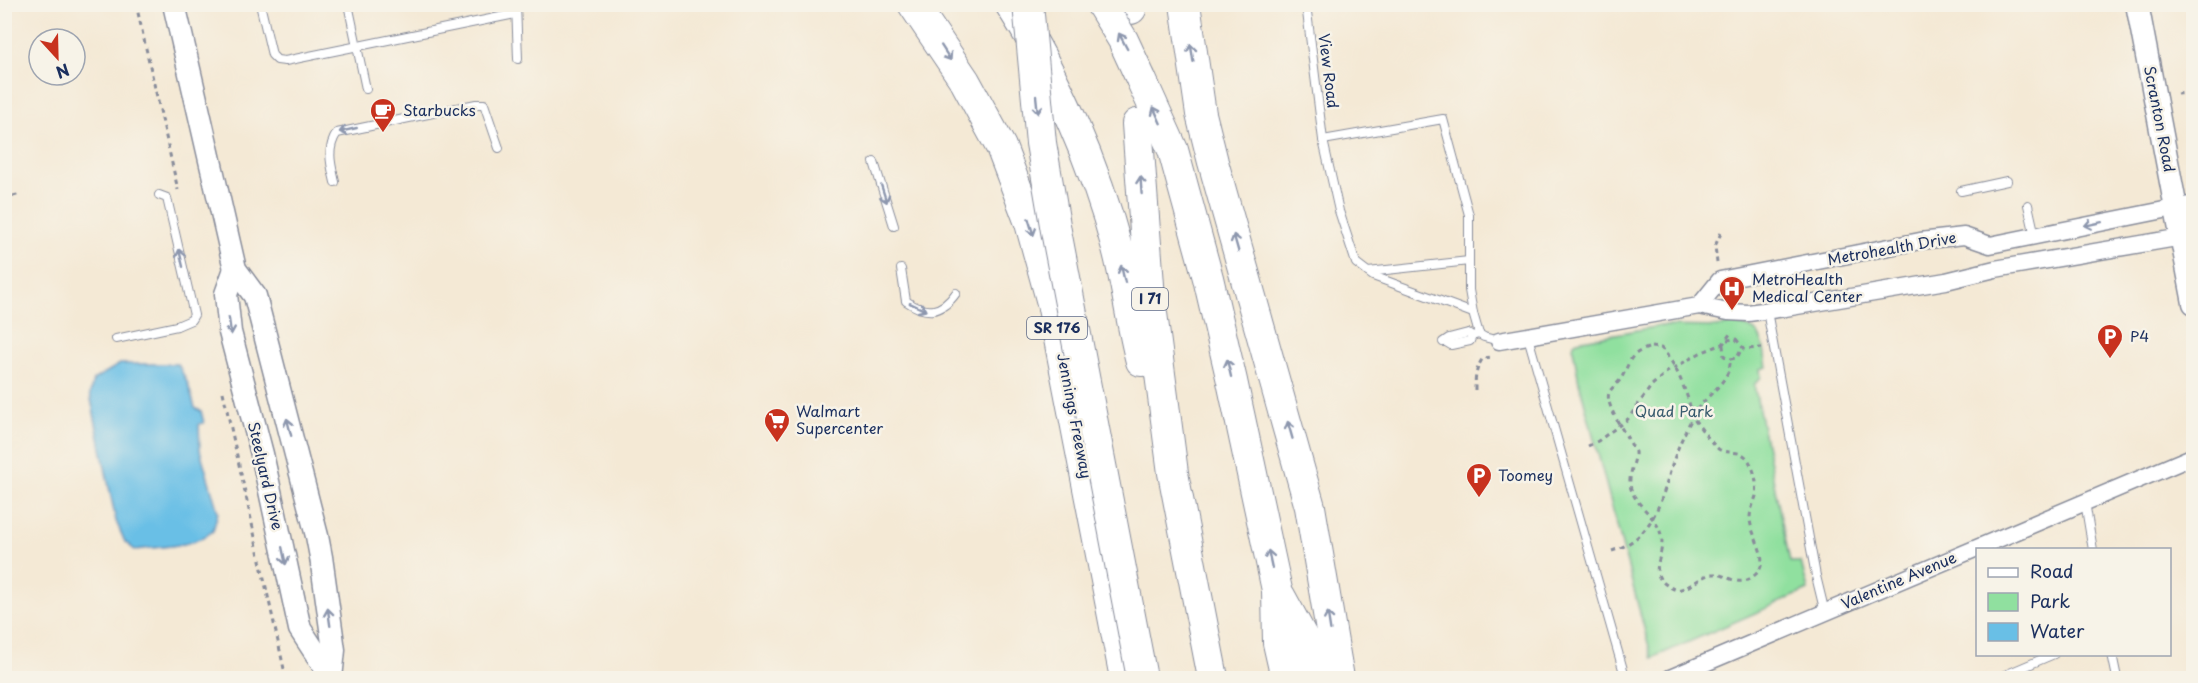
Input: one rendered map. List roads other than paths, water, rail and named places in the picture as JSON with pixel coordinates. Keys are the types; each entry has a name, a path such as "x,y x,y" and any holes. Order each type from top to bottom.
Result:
{"highway":[{"name":"Jennings Freeway","path":"913,4 964,81 1001,147 1030,223 1052,303 1125,678"},
{"path":"1010,4 1054,85 1082,144 1101,193 1120,259 1135,339 1173,473"},
{"path":"1028,4 1041,142 1052,209 1142,678"},
{"path":"1101,4 1123,39 1173,150 1233,381 1277,590 1278,644 1286,678"},
{"path":"1185,4 1201,114 1310,507 1339,678"},
{"name":"I 71","path":"1137,124 1150,298 1173,473 1213,678"},
{"path":"1145,236 1158,265 1175,380 1232,678"},
{"path":"1277,590 1303,638 1313,678"}],"street":[{"name":"Steelyard Drive","path":"174,4 235,269 255,296 321,557 334,650 331,677"},
{"name":"Scranton Road","path":"2137,4 2184,205 2193,303"},
{"name":"Metrohealth Drive","path":"1699,306 1720,280 1920,242 1964,236 1990,244 2184,205"},
{"path":"2054,232 2060,259"},
{"path":"1496,349 1528,337 1579,326 1699,306 1728,312 1767,311 1946,281 1995,269 2187,235"},
{"path":"1990,244 1995,269"},
{"name":"Steelyard Drive","path":"235,269 226,294 230,332 262,454 300,629 331,677"},
{"name":"Valentine Avenue","path":"1977,548 2193,456"},
{"name":"Valentine Avenue","path":"1670,678 1976,549"}],"lane":[{"path":"260,4 272,55 277,60 285,61 358,47 515,9 518,59"},
{"path":"348,4 366,89"},
{"name":"View Road","path":"1306,4 1323,140 1340,211 1356,263 1366,272"},
{"path":"335,183 330,149 337,133 423,114 484,104 499,148"},
{"path":"1323,140 1443,119 1469,215 1468,290 1476,335"},
{"path":"873,162 894,225"},
{"path":"1961,190 2007,181"},
{"path":"116,339 187,323 194,315 167,198 159,195"},
{"path":"2028,205 2035,236"},
{"path":"1366,272 1469,261"},
{"path":"901,269 906,301 922,310 929,312 940,308 950,302 956,293"},
{"path":"1366,272 1473,313"},
{"path":"1767,311 1816,576 1825,613"},
{"path":"1444,342 1451,345 1470,341 1476,335"},
{"path":"1476,335 1484,338 1496,349"},
{"path":"1528,337 1624,673 1632,678"},
{"path":"2085,502 2093,548"},
{"path":"1998,678 2049,656"},
{"path":"2112,656 2117,678"}],"water":[{"path":"120,364 178,364 188,384 195,408 201,411 204,423 199,424 200,450 218,512 213,531 205,537 176,545 135,550 125,542 116,521 90,394 93,380"}],"place":[{"name":"Starbucks","path":"383,134"},
{"name":"MetroHealth Medical Center","path":"1732,312"},
{"name":"P4","path":"2110,360"},
{"name":"Walmart Supercenter","path":"777,444"},
{"name":"Toomey","path":"1479,499"}],"park label":[{"name":"Quad Park","path":"1674,412"}]}
